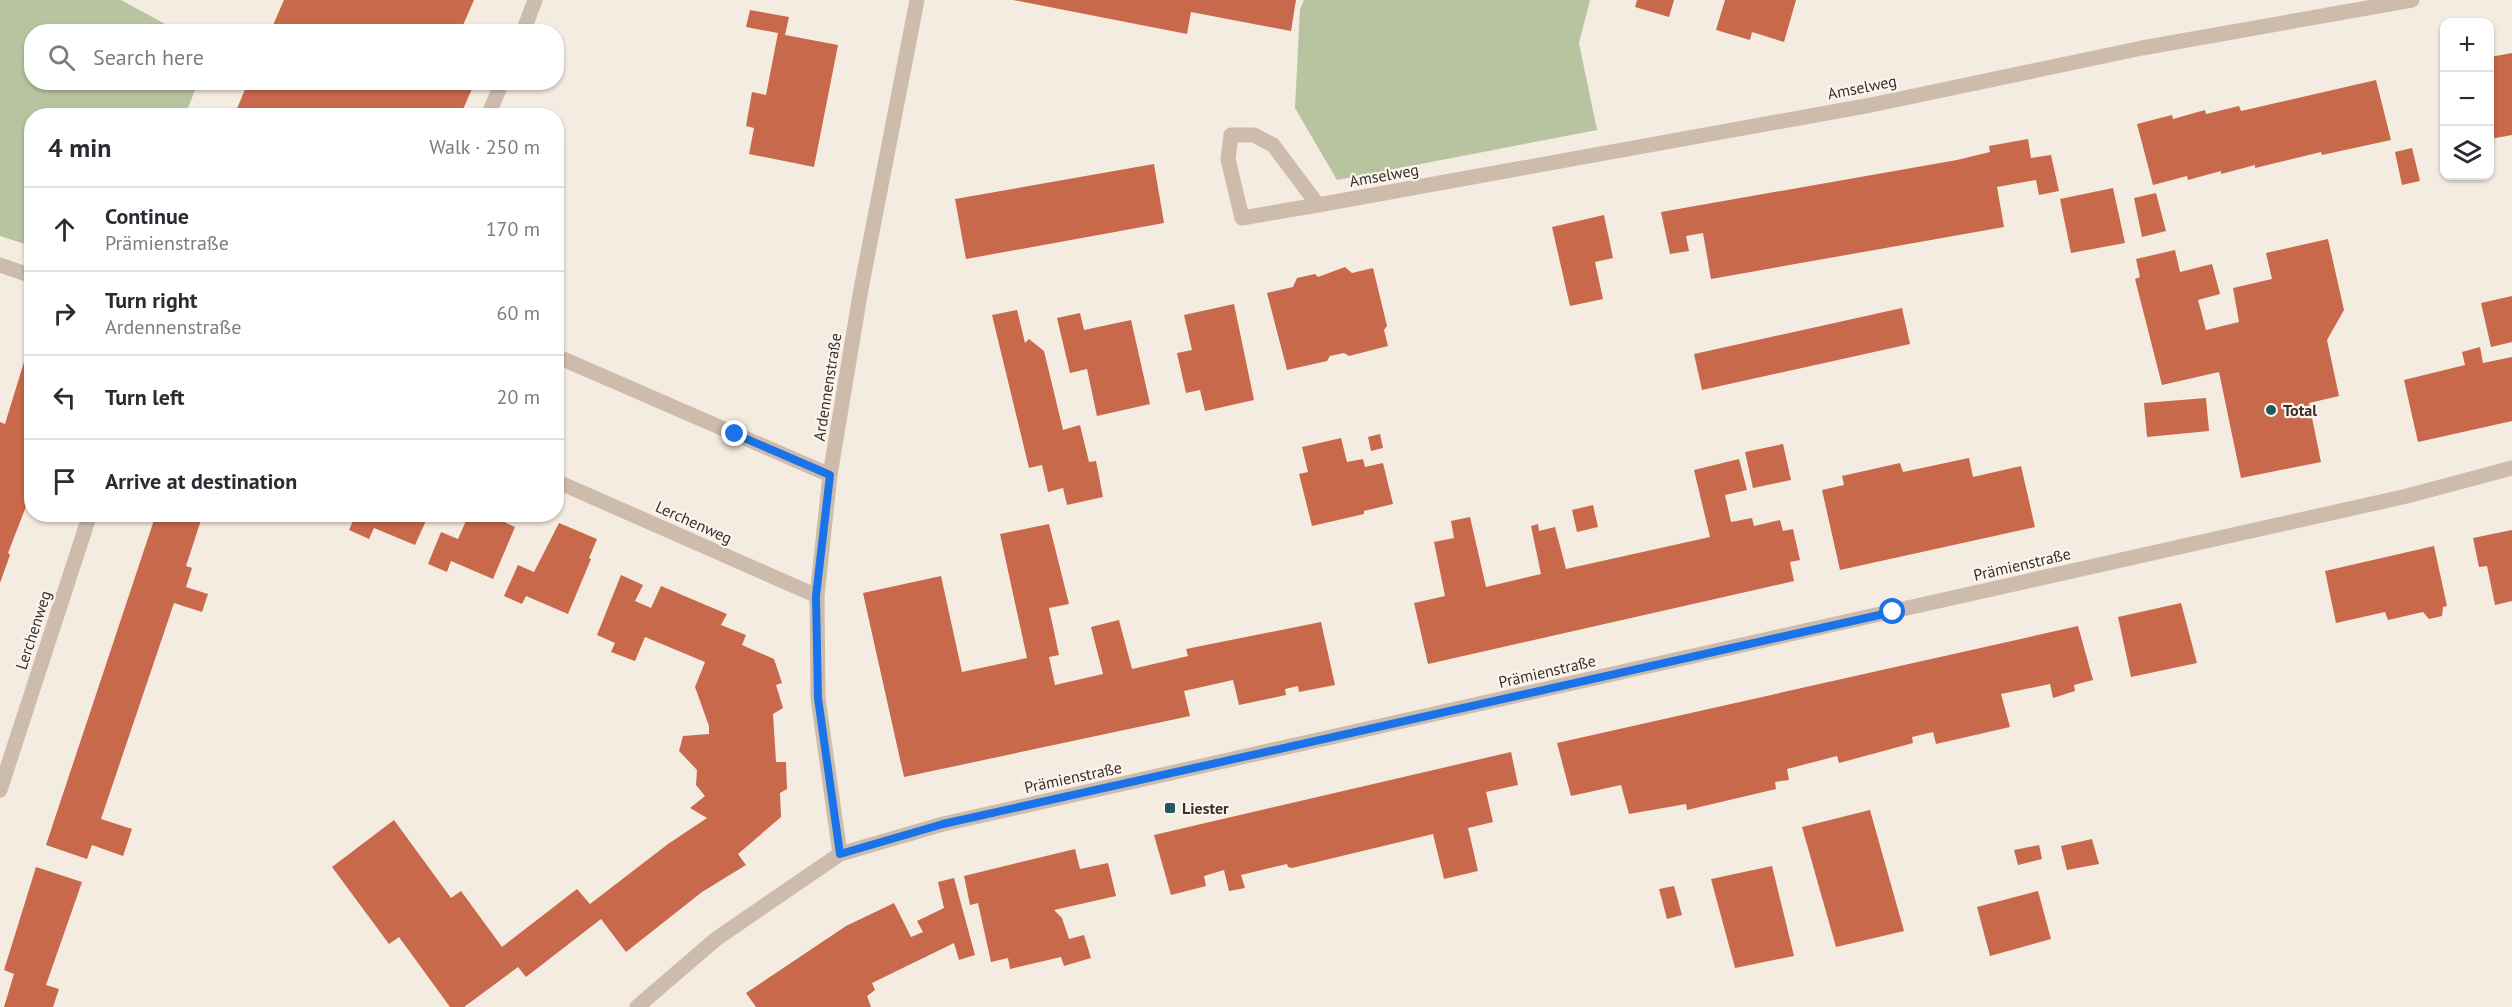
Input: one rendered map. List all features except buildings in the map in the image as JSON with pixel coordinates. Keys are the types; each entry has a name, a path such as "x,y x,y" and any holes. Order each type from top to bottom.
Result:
{"street":[{"path":"526,24 535,0"},
{"name":"Ardennenstraße","path":"840,854 818,698 816,596 830,475 861,289 917,0"},
{"name":"Amselweg","path":"1318,205 1274,145 1254,135 1231,135 1228,159 1242,218 1318,205 1871,105 2142,48 2412,0"},
{"path":"491,108 499,90"},
{"path":"0,265 24,273"},
{"path":"564,359 830,475"},
{"name":"Prämienstraße","path":"637,1007 716,939 840,854 943,824 2407,496 2512,468"},
{"name":"Lerchenweg","path":"564,485 816,596"},
{"name":"Lerchenweg","path":"0,790 87,522"}],"green space":[{"path":"0,0 121,0 165,24 24,24 24,90 195,90 188,108 24,108 24,244 0,236"},
{"path":"1304,0 1590,0 1579,43 1597,130 1337,180 1295,108 1300,9"}],"place":[{"name":"Total","path":"2271,410"},
{"name":"Liester","path":"1170,808"}],"route":[{"path":"735,434 830,475 816,596 818,698 840,854 943,824 1893,612"}]}
